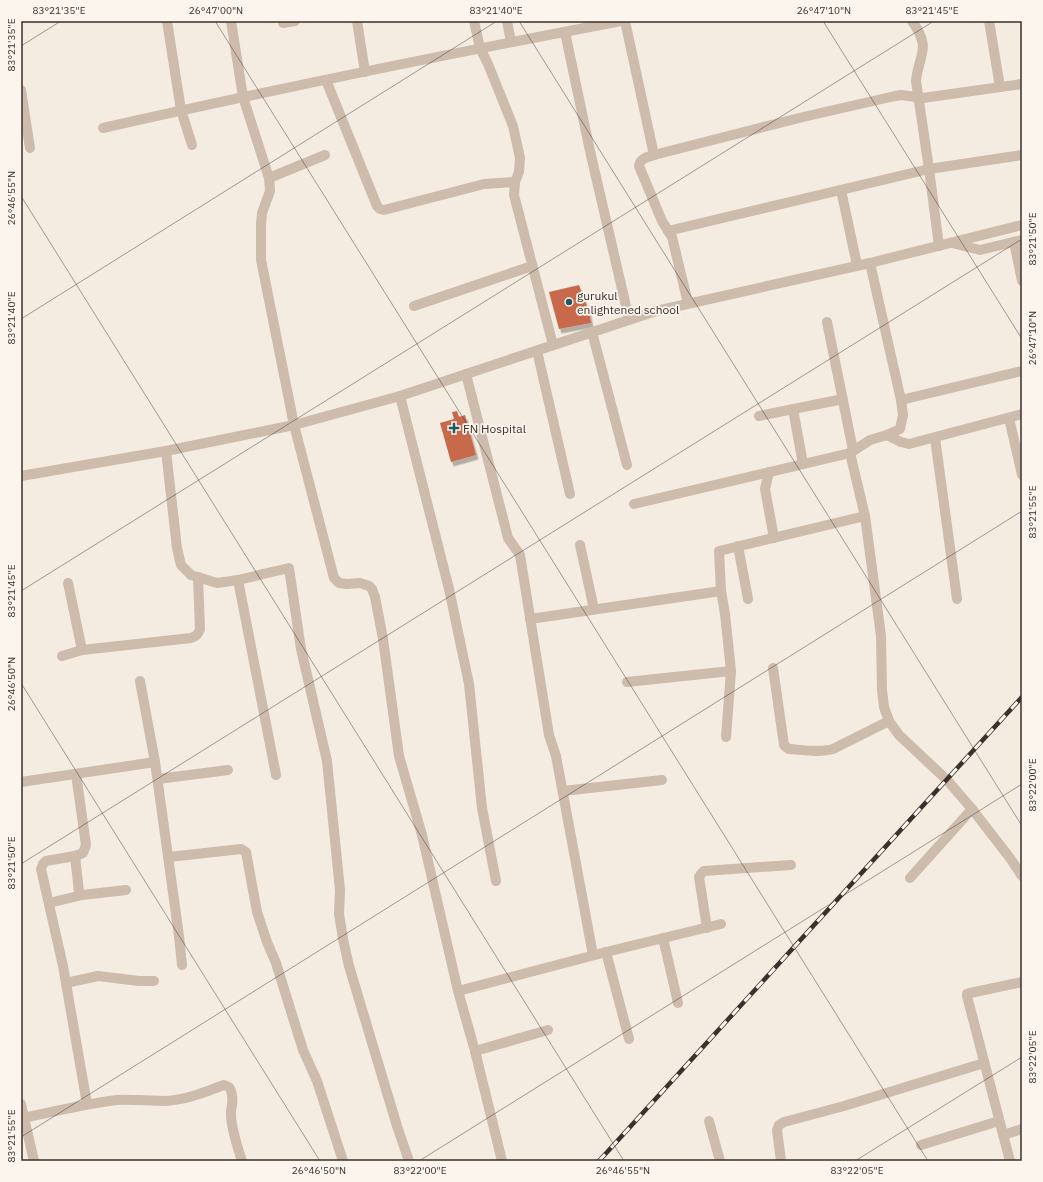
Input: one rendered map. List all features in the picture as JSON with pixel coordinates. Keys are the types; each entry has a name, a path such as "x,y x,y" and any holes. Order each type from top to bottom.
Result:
{"street":[{"path":"167,21 181,110 192,145"},
{"path":"231,21 243,97 269,178 270,190 262,213 261,260 294,424 334,578 339,583 360,583 369,586 375,597 383,639 399,756 422,835 458,991 475,1051 502,1161"},
{"path":"283,23 295,21"},
{"path":"357,21 365,72"},
{"path":"474,21 480,48 513,126 520,158 520,172 515,182 514,194 553,345"},
{"path":"507,21 511,42"},
{"path":"103,128 243,97 565,32 586,24 621,21"},
{"path":"625,21 654,155"},
{"path":"912,21 921,34 923,43 923,53 916,81 939,246"},
{"path":"989,21 1000,87"},
{"path":"565,32 590,151 629,319"},
{"path":"326,80 377,206 380,209 384,210 484,184 515,182"},
{"path":"688,304 672,237 662,221 653,201 639,166 641,160 654,155 803,117 895,96 901,95 923,98 1022,84"},
{"path":"21,90 30,148"},
{"path":"269,178 325,155"},
{"path":"668,231 929,169 1022,155"},
{"path":"841,190 857,265"},
{"path":"952,243 976,230 1022,218"},
{"path":"21,476 166,451 294,424 400,396 656,311 870,263 1022,225"},
{"path":"952,243 980,250 1018,241 1022,281"},
{"path":"634,504 852,451 870,440 900,429 903,415 901,400 870,263"},
{"path":"414,306 532,266"},
{"path":"827,322 866,516 881,636 884,707 898,735 947,780 972,809 1022,876"},
{"path":"592,332 627,465"},
{"path":"537,351 570,494"},
{"path":"901,400 1022,371"},
{"path":"466,374 508,538 520,554 549,735 556,756 593,955"},
{"path":"400,396 449,589 469,684 482,808 496,881"},
{"path":"758,416 843,399"},
{"path":"793,409 803,464"},
{"path":"887,435 905,444 909,444 1022,414"},
{"path":"1009,418 1022,475"},
{"path":"935,438 957,599"},
{"path":"166,451 177,548 181,565 190,575 217,583 238,580 289,568 301,649 328,761 340,890 339,914 343,940 349,966 409,1161"},
{"path":"769,472 765,489 774,538"},
{"path":"726,737 731,671 721,591 719,551 866,516"},
{"path":"851,520 868,536"},
{"path":"580,545 594,609"},
{"path":"738,546 748,599"},
{"path":"62,656 82,650 191,638 196,636 200,629 198,577"},
{"path":"238,580 276,775"},
{"path":"68,583 82,650"},
{"path":"530,619 721,591"},
{"path":"773,668 784,745 789,749 817,752 833,749 890,721"},
{"path":"626,682 731,671"},
{"path":"140,681 156,762 182,965"},
{"path":"21,782 156,762"},
{"path":"158,779 228,770"},
{"path":"76,774 86,845 83,853 75,856 46,861 43,864 42,869 66,983 87,1104"},
{"path":"563,791 662,780"},
{"path":"910,878 972,809"},
{"path":"169,858 241,849 246,852 257,912 276,964 302,1050 319,1086 343,1161"},
{"path":"75,856 79,892 82,895"},
{"path":"707,928 699,878 704,871 791,865"},
{"path":"49,903 82,895 126,890"},
{"path":"458,991 593,955 721,924"},
{"path":"663,938 678,1003"},
{"path":"606,952 629,1039"},
{"path":"66,983 98,976 139,981 154,981"},
{"path":"1010,1161 967,994 1022,982"},
{"path":"475,1051 548,1030"},
{"path":"780,1161 777,1130 779,1125 784,1122 844,1106 984,1063"},
{"path":"22,1118 87,1104 119,1100 143,1099 165,1101 182,1098 224,1085 230,1089 233,1100 230,1112 232,1128 242,1161"},
{"path":"21,1104 22,1118 34,1161"},
{"path":"709,1121 720,1161"},
{"path":"921,1145 999,1121"},
{"path":"1003,1135 1022,1129"}],"building":[{"name":"gurukul enlightened school","path":"579,285 589,312 591,323 559,329 549,292"},
{"path":"457,411 459,417 465,415 476,455 451,462 440,423 454,419 452,412"}],"railway":[{"path":"599,1161 1022,697"}],"place":[{"name":"gurukul enlightened school","path":"569,302"},
{"name":"FN Hospital","path":"454,428"}]}
